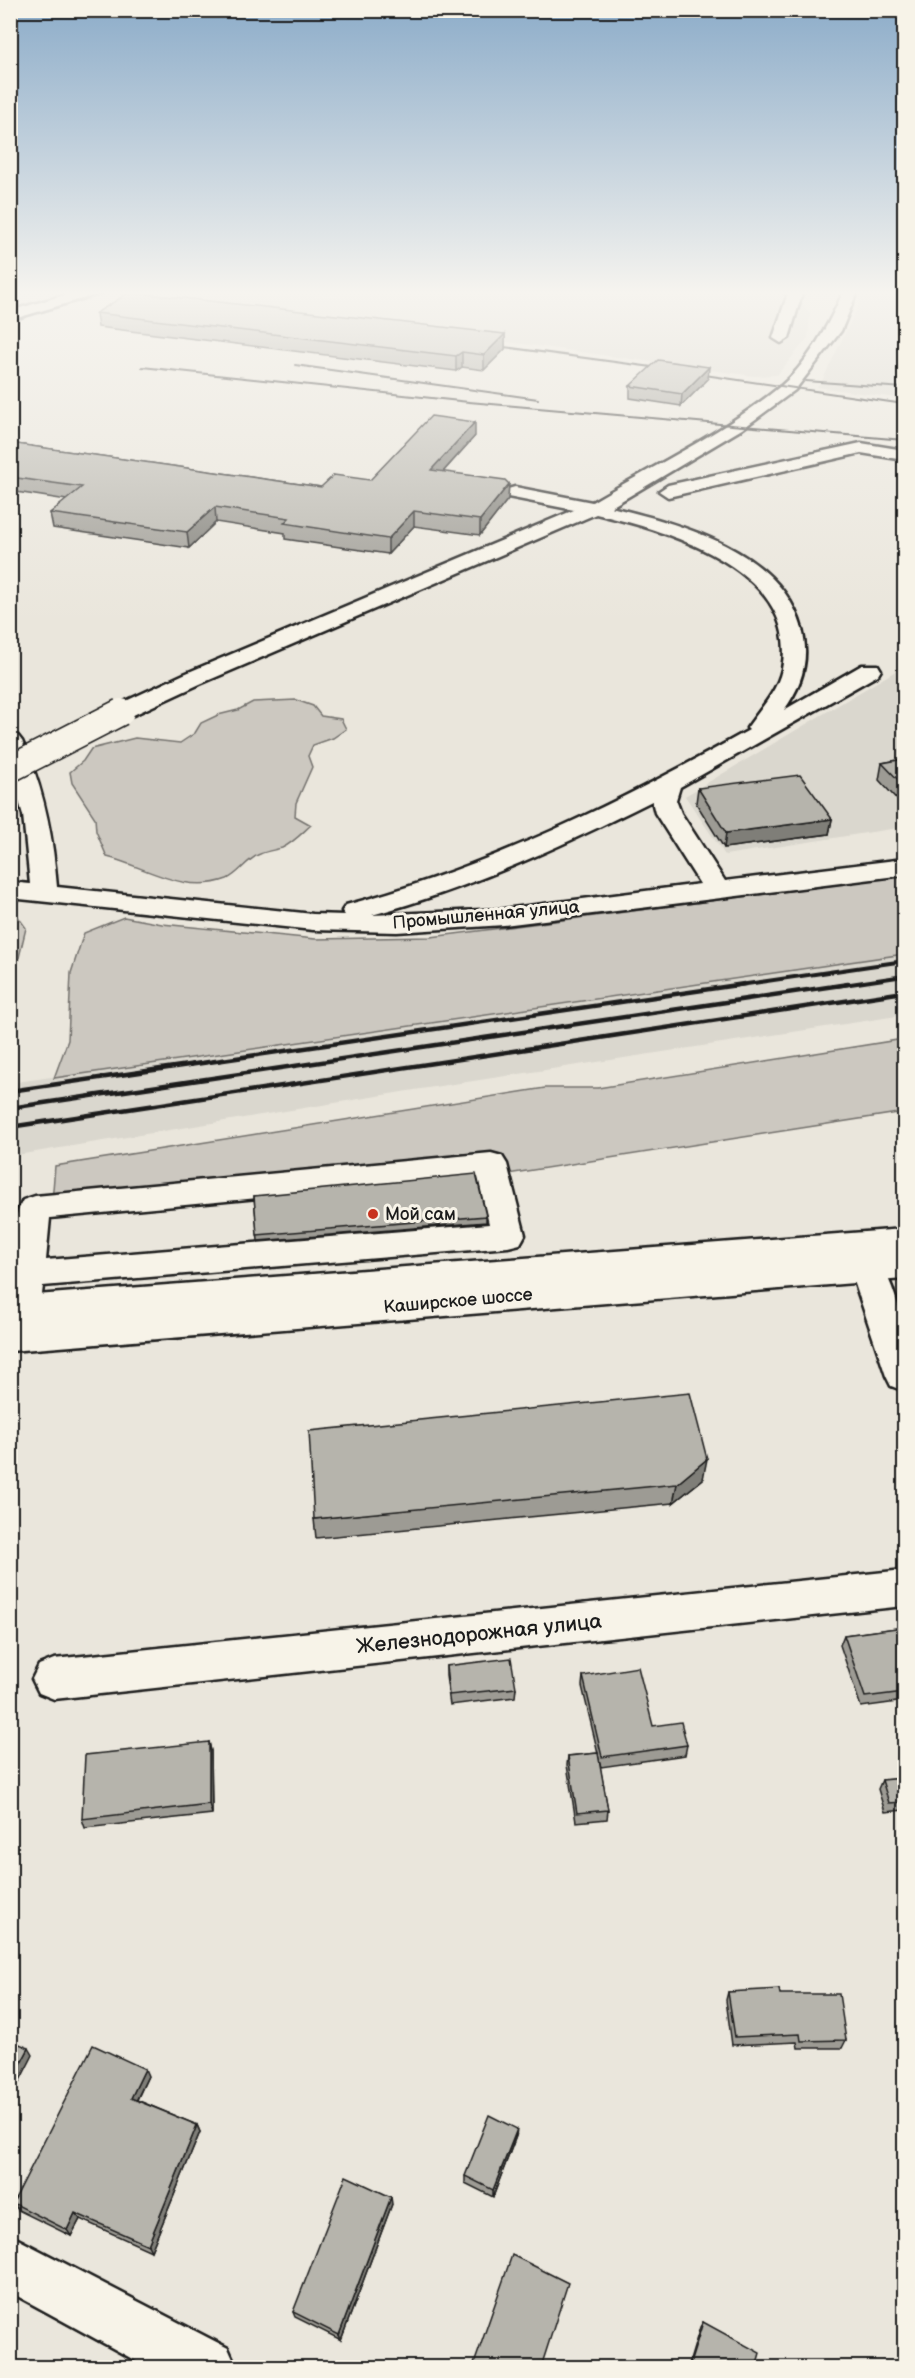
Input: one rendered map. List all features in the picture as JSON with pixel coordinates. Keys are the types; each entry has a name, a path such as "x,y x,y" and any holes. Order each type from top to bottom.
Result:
{"main road":[{"path":"10,769 121,712 202,674 595,508 736,425 770,401"},
{"path":"668,491 861,448 904,455"},
{"path":"514,493 595,508 699,540 730,557 757,577 780,602 793,625 797,650 793,678 777,709 743,745"},
{"path":"313,922 403,899 448,884 602,818 743,745 870,670"},
{"path":"10,741 26,772 37,815 44,892"},
{"path":"668,785 664,800 668,813 717,890"},
{"name":"Промышленная улица","path":"10,890 313,922 431,922 504,916 904,867"},
{"path":"14,1319 27,1274 35,1208 491,1164 508,1236 27,1274"},
{"name":"Каширское шоссе","path":"14,1319 904,1241"},
{"name":"Каширское шоссе","path":"14,1319 904,1266"},
{"path":"867,1269 904,1376"},
{"name":"Железнодорожная улица","path":"54,1679 904,1588"},
{"path":"10,2262 208,2367"}],"shaded area":[{"path":"904,666 904,827 725,855 685,796"},
{"path":"296,700 313,706 321,716 341,719 346,729 333,738 313,745 308,756 312,767 296,803 295,816 311,825 294,841 282,848 255,856 227,879 211,883 181,882 107,857 96,831 95,818 72,783 70,772 83,761 91,749 135,738 180,743 195,733 201,723 218,715 238,710 253,702"},
{"path":"904,876 904,954 54,1078 68,1040 71,973 84,933 124,917 162,924 315,939 431,937"},
{"path":"11,913 16,914 26,928 12,987 11,1008"},
{"path":"904,954 904,1015 408,1091 11,1156 10,1083"},
{"path":"904,1039 904,1112 501,1175 52,1202 55,1166 545,1088 598,1088"}],"building":[{"path":"431,416 475,422 431,470 505,480 509,484 480,520 414,511 388,539 284,523 289,518 215,507 187,532 50,513 82,487 10,477 10,443 321,487 334,475 370,480"},
{"path":"904,759 904,786 882,763"},
{"path":"800,775 832,819 726,833 698,788"},
{"name":"Мой сам","path":"476,1174 486,1216 257,1235 254,1196"},
{"path":"690,1393 707,1459 677,1484 314,1519 309,1431"},
{"path":"904,1627 904,1692 865,1697 844,1635"},
{"path":"511,1658 516,1688 449,1695 446,1666"},
{"path":"638,1667 653,1726 681,1722 687,1745 602,1757 583,1676"},
{"path":"209,1742 209,1804 82,1819 85,1755"},
{"path":"598,1753 608,1810 577,1813 568,1756"},
{"path":"904,1778 904,1802 889,1803 882,1780"},
{"path":"779,1989 780,1994 839,1994 846,2040 801,2041 800,2034 735,2037 728,1992"},
{"path":"10,2040 29,2048 10,2084"},
{"path":"93,2045 145,2069 131,2098 197,2125 148,2245 75,2213 67,2230 13,2203"},
{"path":"489,2115 517,2129 493,2190 465,2176"},
{"path":"346,2176 391,2197 339,2335 293,2312"},
{"path":"512,2255 568,2283 541,2367 473,2367"},
{"path":"703,2322 760,2353 756,2367 689,2367"}],"railway":[{"path":"459,401 904,440"},
{"path":"883,401 904,404"},
{"path":"733,986 904,961"},
{"path":"837,986 904,976"},
{"path":"10,1091 744,984"},
{"path":"10,1108 848,984"},
{"path":"10,1127 904,992"}],"place":[{"name":"Мой сам","path":"373,1214"}]}
